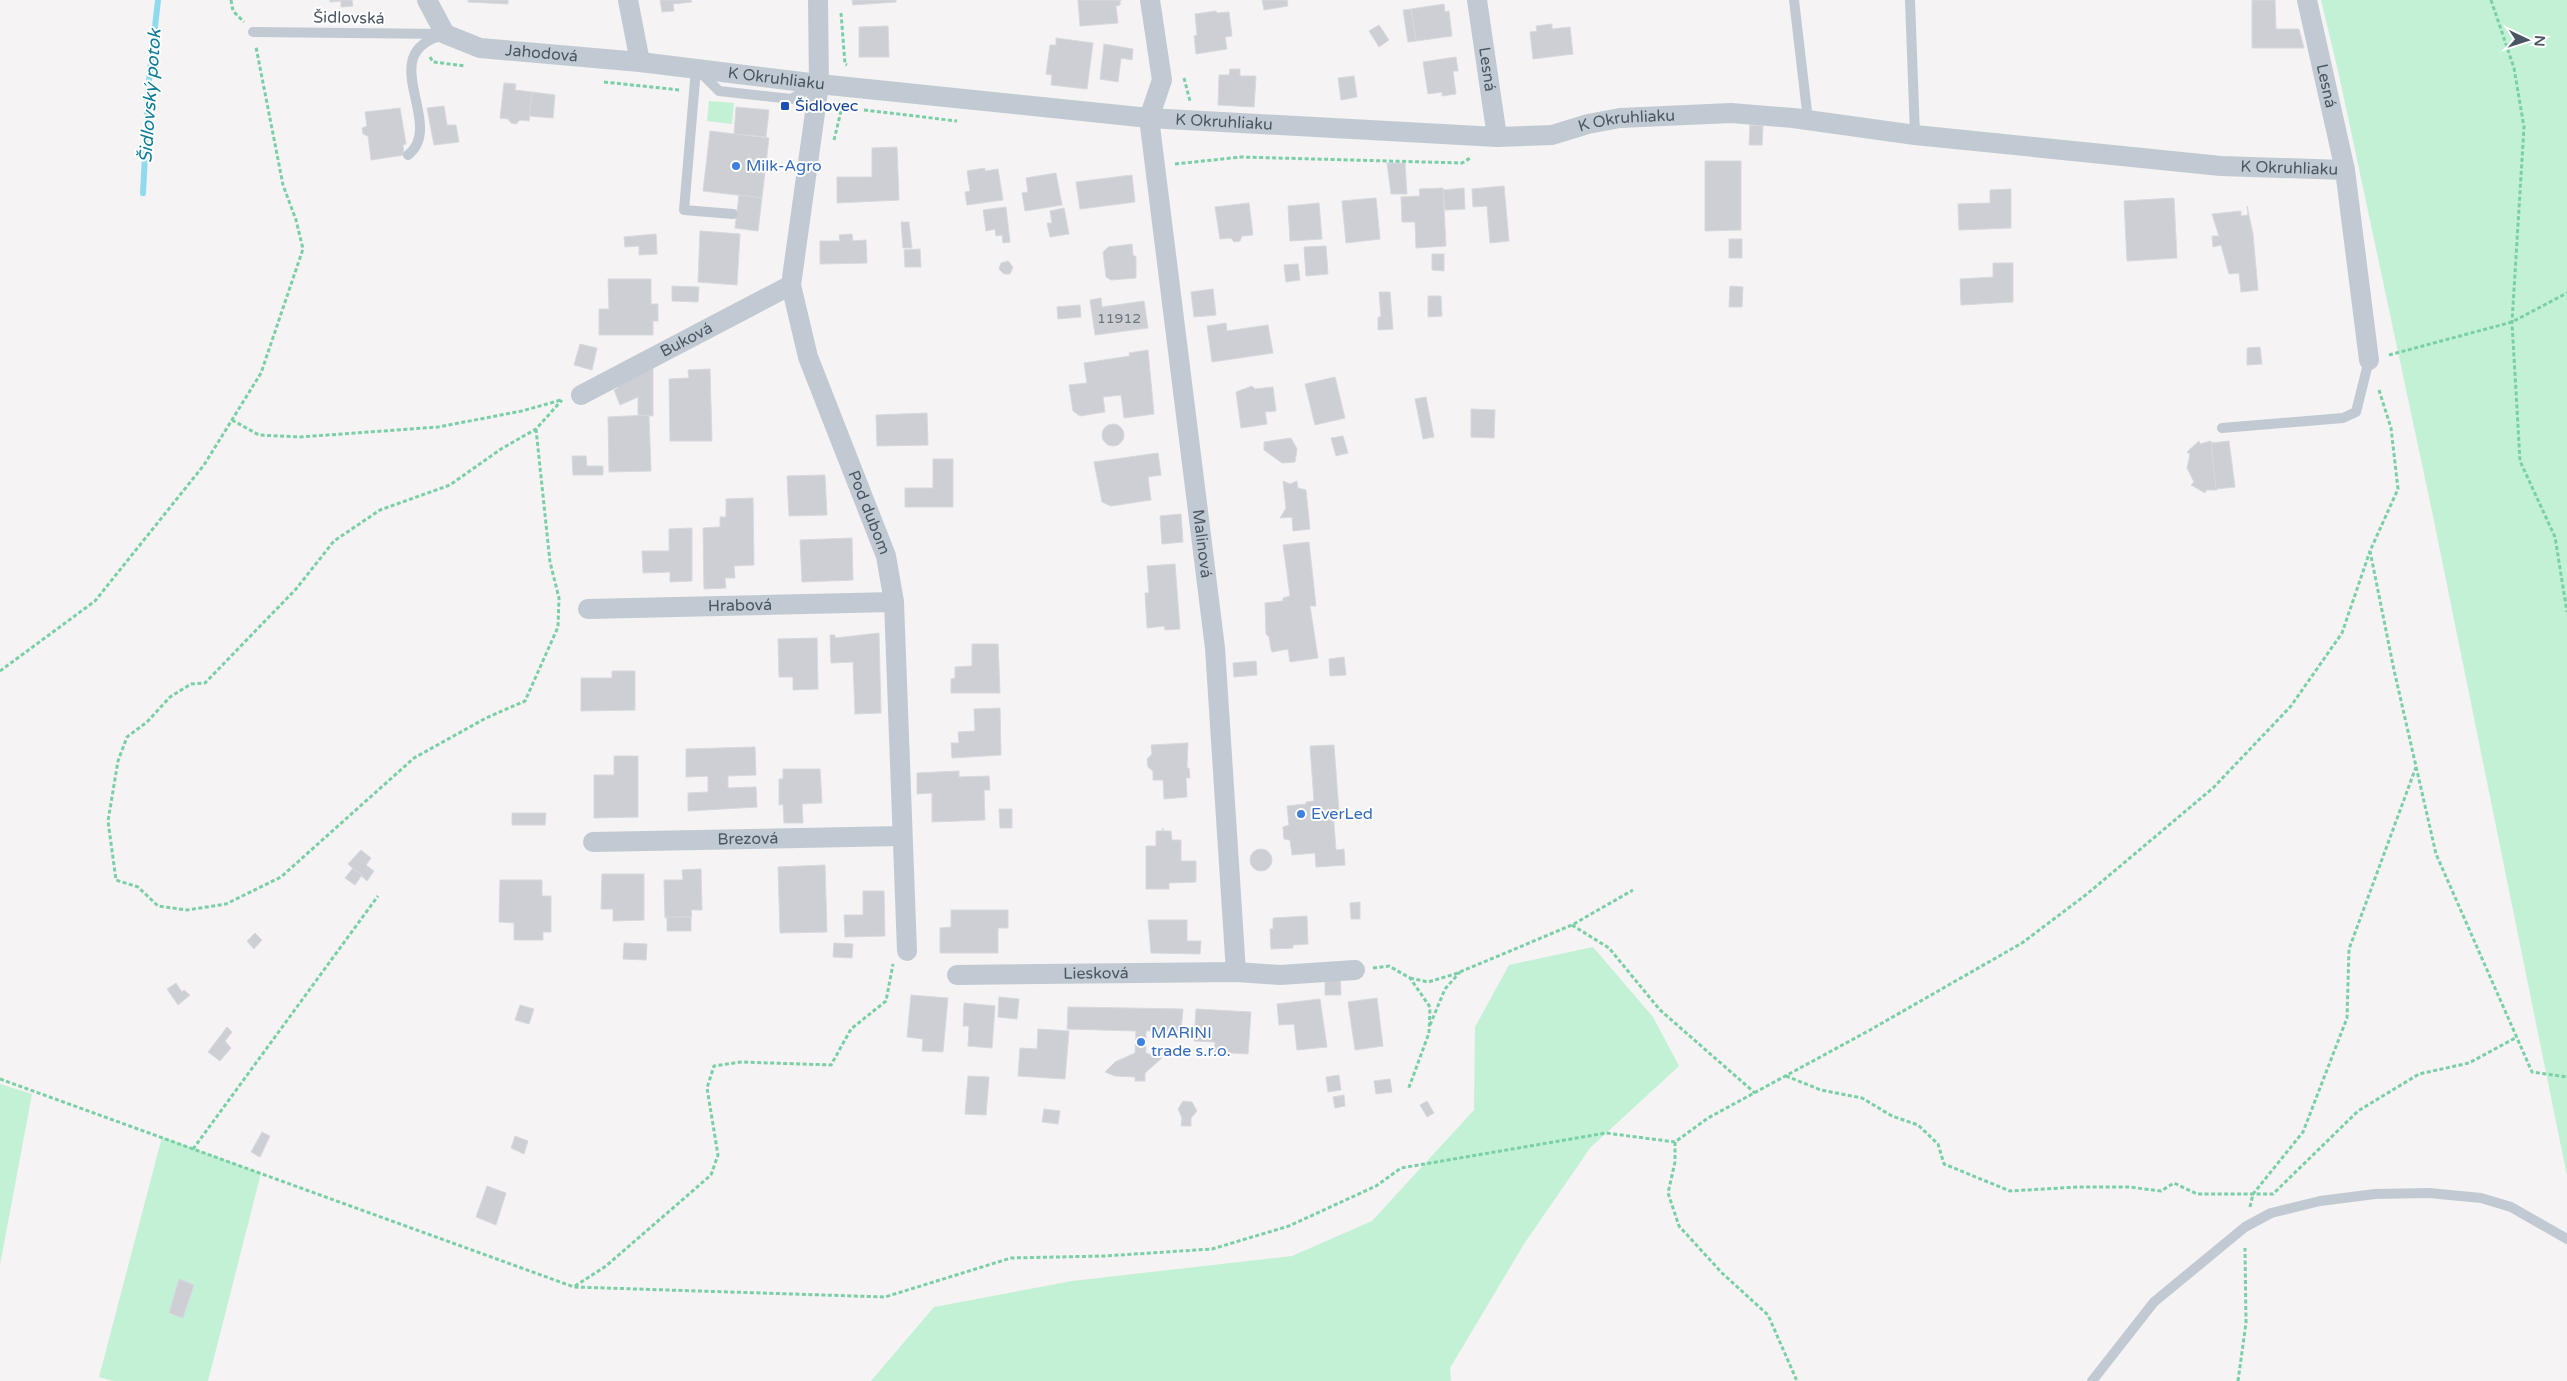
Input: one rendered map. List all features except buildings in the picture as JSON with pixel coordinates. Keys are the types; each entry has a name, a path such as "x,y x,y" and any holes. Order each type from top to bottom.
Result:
{"street":[{"path":"427,0 445,34"},
{"path":"628,0 640,62"},
{"name":"Pod dubom","path":"818,0 819,84 790,284 808,357 886,556 894,602 901,836 907,951"},
{"path":"1149,118 1162,80 1150,0"},
{"name":"Lesná","path":"1478,0 1487,137"},
{"name":"Lesná","path":"2307,0 2345,170"},
{"name":"Jahodová","path":"445,34 480,48 640,62"},
{"name":"K Okruhliaku","path":"640,62 819,84 1149,118 1487,137 1552,135 1588,124 1620,118 1731,113 1808,120 1915,135 2221,166 2345,170 2370,360"},
{"name":"Malinová","path":"1149,118 1215,648 1236,972"},
{"name":"Buková","path":"572,397 790,284"},
{"name":"Hrabová","path":"588,609 894,602"},
{"name":"Brezová","path":"593,842 901,836"},
{"name":"Liesková","path":"957,975 1236,972 1280,975 1356,970"}],"lane":[{"path":"1794,0 1808,120"},
{"path":"1910,0 1915,135"},
{"name":"Šidlovská","path":"253,32 445,34"},
{"path":"408,155 420,141 421,131 411,73 414,53 427,41 445,34"},
{"path":"696,68 684,210 733,214"},
{"name":"K Okruhliaku","path":"2222,428 2343,418 2356,412 2370,360"},
{"path":"2092,1381 2154,1302 2245,1227 2271,1213 2320,1201 2375,1194 2429,1193 2482,1198 2511,1207 2567,1239"}],"path":[{"path":"0,671 95,601 204,465 260,373 303,249 296,220 283,185 253,32 233,11 230,0"},
{"path":"2491,0 2514,68 2524,127 2512,322 2520,461 2555,537 2567,612"},
{"path":"840,9 845,64 855,66"},
{"path":"1182,72 1192,108"},
{"path":"1155,166 1241,156 1462,163 1474,156 1487,137"},
{"path":"0,1079 574,1287 885,1297 1011,1258 1104,1256 1212,1249 1289,1226 1376,1186 1400,1168 1606,1133 1675,1142 1708,1118 2022,943 2087,894 2213,788 2291,706 2342,633 2370,551 2398,489 2391,428 2370,360 2512,322 2567,293"},
{"path":"232,420 259,435 300,437 438,426 522,411 572,397"},
{"path":"536,429 550,562 559,598 558,627 525,701 486,718 414,758 281,877 226,904 187,910 158,906 138,887 116,880 108,821 118,761 127,737 147,722 170,698 191,684 205,683 296,589 334,542 380,510 450,484 501,449 536,429 572,397"},
{"path":"2370,551 2436,854 2532,1072 2567,1077"},
{"path":"2238,1381 2246,1323 2245,1227 2253,1194 2303,1132 2346,1018 2349,949 2416,766"},
{"path":"1356,970 1389,966 1410,978 1428,982 1460,971 1572,925 1633,890"},
{"path":"193,1149 378,896"},
{"path":"1572,925 1609,948 1660,1010 1755,1093"},
{"path":"574,1287 606,1266 711,1175 718,1155 707,1088 714,1066 741,1062 831,1065 850,1029 886,1000 893,959 907,951"},
{"path":"1408,1090 1429,1028 1445,989 1460,971"},
{"path":"1410,978 1430,1007 1429,1028"},
{"path":"1785,1076 1821,1090 1862,1098 1892,1116 1918,1125 1938,1144 1944,1164 2010,1192 2077,1187 2129,1187 2161,1191 2174,1183 2197,1194 2273,1194 2358,1111 2418,1074 2469,1063 2517,1037"},
{"path":"1675,1142 1675,1162 1668,1193 1679,1226 1722,1273 1768,1315 1797,1381"}],"green space":[{"path":"2321,0 2567,0 2567,1176 2433,516 2339,75"},
{"path":"709,101 734,103 732,124 707,121"},
{"path":"1593,947 1653,1017 1679,1066 1590,1148 1524,1244 1450,1368 1451,1381 871,1381 934,1307 1072,1281 1292,1256 1372,1221 1474,1110 1475,1027 1509,965"},
{"path":"0,1084 32,1094 0,1265"},
{"path":"162,1137 261,1173 208,1381 114,1381 99,1377"}],"waterway":[{"name":"Šidlovský potok","path":"143,193 149,80 158,0"}],"place":[{"name":"Šidlovec","path":"785,106"},
{"name":"Milk-Agro","path":"736,166"},
{"name":"EverLed","path":"1301,814"},
{"name":"MARINI trade s.r.o.","path":"1141,1042"}]}
